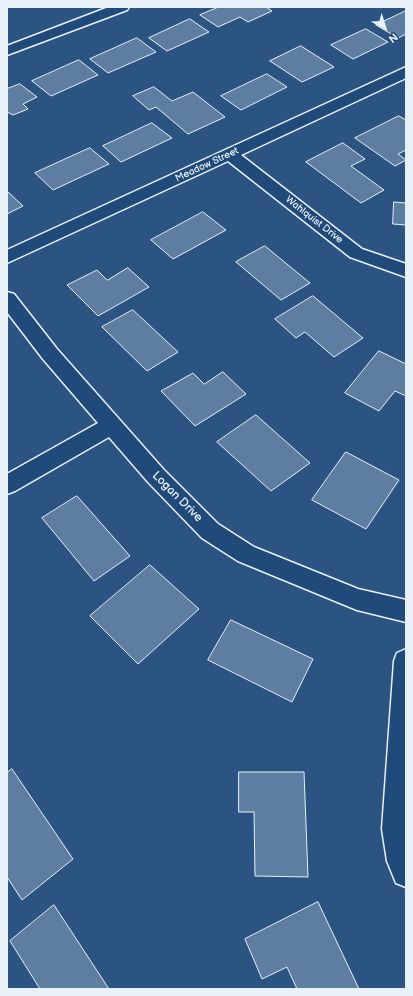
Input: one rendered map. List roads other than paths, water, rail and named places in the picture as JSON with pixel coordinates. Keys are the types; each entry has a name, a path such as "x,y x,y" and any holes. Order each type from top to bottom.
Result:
{"street":[{"path":"7,52 122,7"},
{"name":"Meadow Street","path":"7,257 406,72"},
{"name":"Wahlquist Drive","path":"229,154 356,253 406,271"},
{"name":"Logan Drive","path":"7,299 50,354 156,476 210,531 246,554 357,599 406,611"},
{"path":"7,485 112,425"},
{"path":"406,661 396,829 401,861 406,873"}]}
